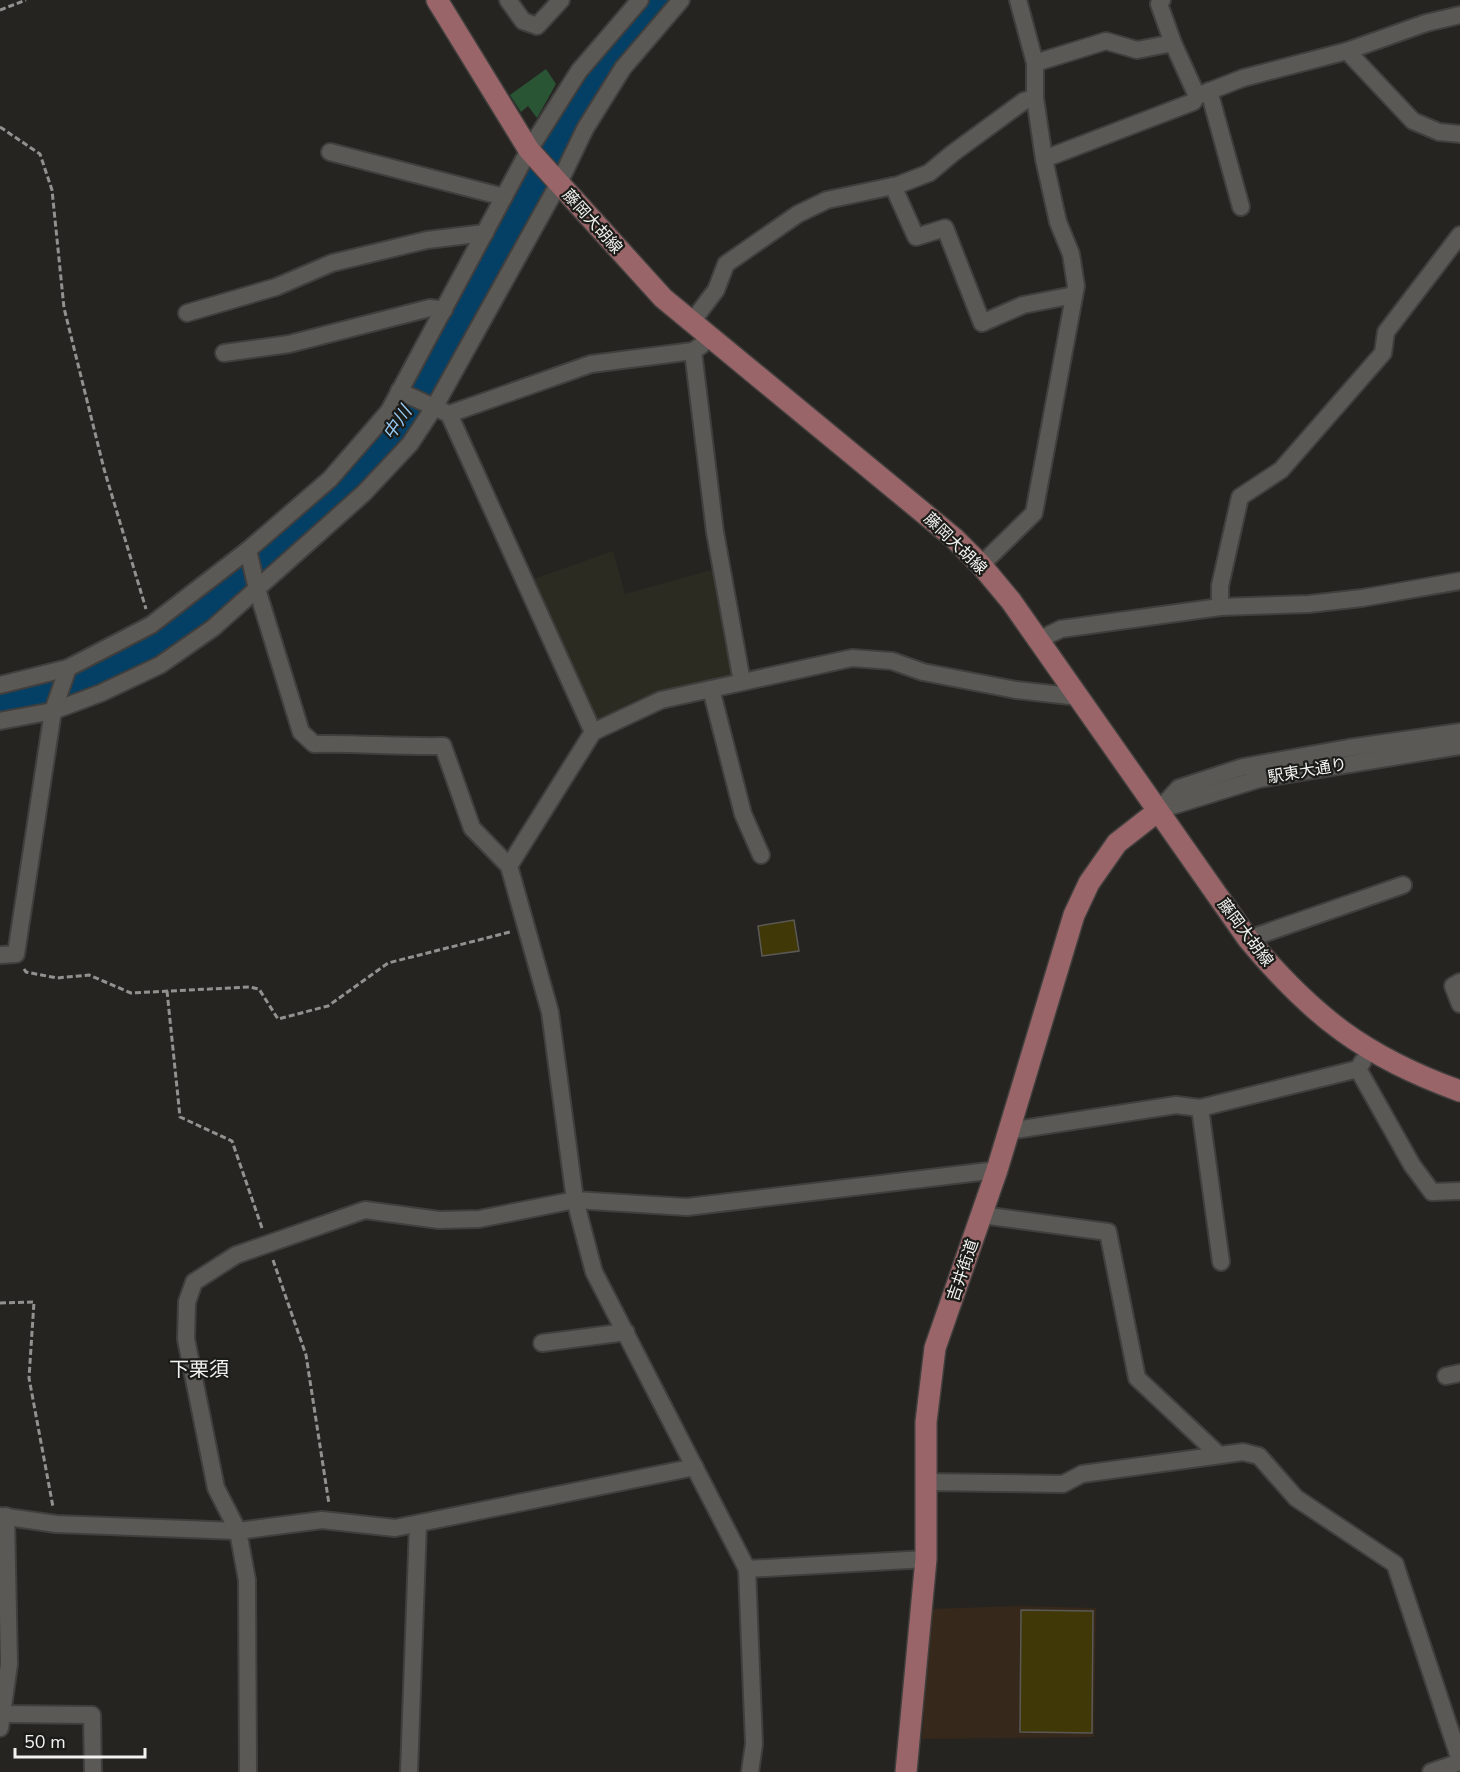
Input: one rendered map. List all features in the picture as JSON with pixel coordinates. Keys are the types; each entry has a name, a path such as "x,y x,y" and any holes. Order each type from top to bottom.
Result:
{"main road":[{"name":"藤岡大胡線","path":"437,0 545,168 663,298 691,323 702,345 918,506 981,565 1079,697 1248,939 1278,974 1310,1006 1369,1050 1398,1067 1460,1091"},
{"name":"吉井街道","path":"906,1772 926,1558 924,1482 926,1422 935,1348 997,1170 1079,904 1089,883 1117,843 1158,811"}],"street":[{"path":"508,0 523,21 537,26 561,0"},
{"path":"0,721 53,711 101,693 160,665 213,628 364,493 442,410 545,168 579,71 640,0"},
{"path":"0,685 68,668 151,625 248,550 330,478 389,411 504,197 545,168 585,129 623,68 681,0"},
{"path":"981,565 1034,513 1076,286 1071,254 1058,222 1044,159 1035,98 1035,63 1018,0"},
{"path":"1162,0 1159,4 1173,43 1203,94 1241,207"},
{"path":"1044,159 1193,102 1203,94 1243,78 1347,51 1426,23 1460,15"},
{"path":"1035,63 1106,41 1137,50 1173,43"},
{"path":"1347,51 1413,121 1439,132 1460,134"},
{"path":"691,323 716,290 726,264 798,213 827,200 893,186 929,173 952,153 1024,101 1035,98"},
{"path":"330,152 504,197"},
{"path":"893,186 916,237 945,228 982,323 1023,305 1074,295"},
{"path":"187,313 276,287 332,263 427,240 485,233"},
{"path":"1220,607 1220,586 1240,497 1281,470 1383,353 1386,332 1460,235"},
{"path":"224,353 289,345 430,308 444,310"},
{"path":"399,391 442,410 591,364 702,345 716,532 742,682"},
{"path":"442,410 593,732"},
{"path":"248,550 257,589 301,732 314,744 443,746 472,828 509,866 550,1012 575,1200 594,1272 747,1569 754,1744 750,1772"},
{"path":"1038,640 1061,629 1220,607 1309,604 1460,581"},
{"path":"509,866 593,732 661,700 852,658 892,661 923,672 1016,690 1079,697"},
{"path":"8,955 53,711 68,668"},
{"path":"711,689 743,814 761,855"},
{"path":"1158,811 1179,788 1243,767 1348,748 1460,732"},
{"name":"駅東大通り","path":"1158,811 1259,779 1460,746"},
{"path":"1248,939 1403,885"},
{"path":"1460,982 1453,986 1460,1004"},
{"path":"1009,1131 1176,1105 1200,1108 1358,1069 1369,1050"},
{"path":"1358,1069 1412,1165 1432,1192 1460,1191"},
{"path":"1200,1108 1221,1262"},
{"path":"248,1772 247,1580 238,1531 216,1488 186,1339 187,1302 194,1282 236,1255 365,1210 439,1220 479,1219 575,1200 687,1208 997,1170"},
{"path":"981,1215 1108,1232 1137,1378 1219,1455"},
{"path":"542,1343 626,1332"},
{"path":"924,1482 1063,1484 1082,1474 1242,1452 1259,1456 1296,1498 1395,1564 1460,1761 1431,1772"},
{"path":"93,1772 92,1715 1,1721 9,1664 3,1516 56,1524 238,1531 322,1520 395,1528 695,1467"},
{"path":"409,1772 418,1524"},
{"path":"747,1569 926,1558"}],"path":[{"path":"0,10 26,0"},
{"path":"0,127 40,154 52,190 64,308 104,469 151,625"},
{"path":"8,955 26,972 57,978 89,975 131,993 249,987 259,990 278,1019 328,1006 388,963 527,928"},
{"path":"0,1303 34,1302 29,1378 56,1524"}],"shaded area":[{"path":"613,551 625,594 715,569 736,675 636,700 595,722 531,580"},
{"path":"1021,1606 1096,1608 1094,1737 922,1739 930,1609"}],"green space":[{"path":"546,69 556,84 537,118 528,106 521,112 510,95"}],"building":[{"path":"794,920 799,951 762,956 758,926"},
{"path":"1021,1610 1093,1611 1092,1733 1020,1732"}],"waterway":[{"name":"中川","path":"0,703 84,685 147,654 200,617 313,520 371,462 438,362 568,118 608,58 659,0"}],"district":[{"name":"下栗須","path":"199,1369"}]}
